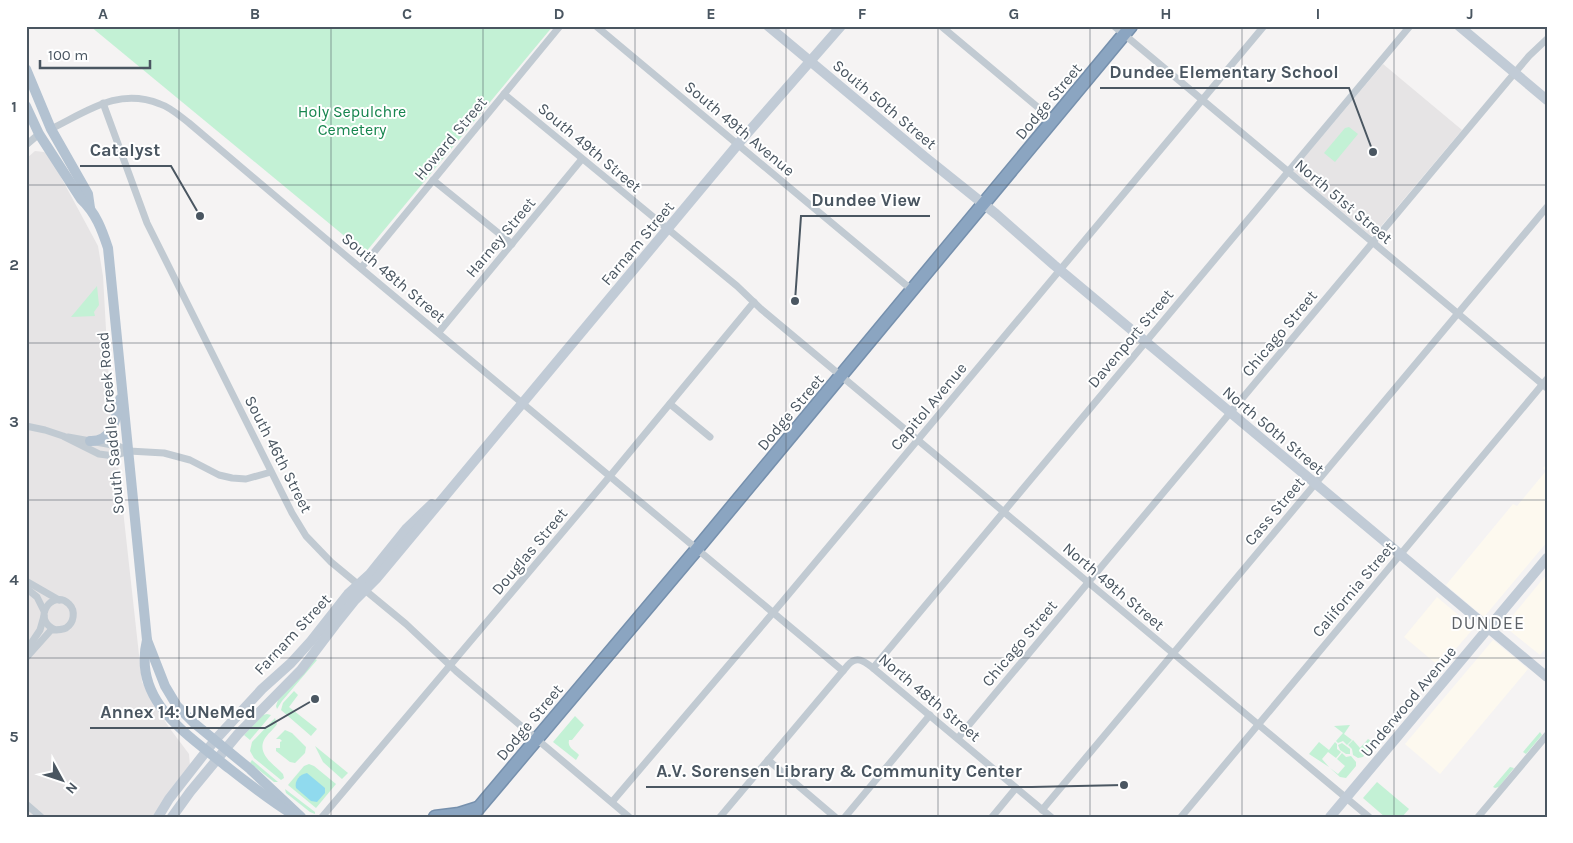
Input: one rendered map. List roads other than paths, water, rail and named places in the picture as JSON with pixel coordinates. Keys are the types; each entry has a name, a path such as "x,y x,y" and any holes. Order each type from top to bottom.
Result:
{"highway":[{"name":"Dodge Street","path":"474,812 697,549 1127,30"},
{"path":"436,817 474,812"}],"main road":[{"name":"South 50th Street","path":"768,26 984,204"},
{"name":"Farnam Street","path":"158,817 169,799 206,750 262,689 311,641 348,594 376,579 738,145 841,26"},
{"path":"1459,26 1547,100"},
{"name":"South Saddle Creek Road","path":"26,68 52,129 88,194 90,208"},
{"name":"South Saddle Creek Road","path":"26,106 39,134 81,199 97,219 108,248 146,640 143,654 145,672 155,698 184,733 265,797 296,817"},
{"name":"North 50th Street","path":"984,204 1547,677"},
{"path":"90,441 100,440 110,433 115,422 122,391"},
{"name":"Underwood Avenue","path":"1330,817 1547,558"},
{"name":"Farnam Street","path":"172,817 190,792 255,715 301,670 362,587"},
{"name":"South Saddle Creek Road","path":"146,640 152,650 165,686 177,706 301,817"}],"street":[{"name":"Howard Street","path":"361,268 560,26"},
{"name":"South 49th Avenue","path":"596,26 912,290"},
{"path":"941,26 1053,120"},
{"name":"North 51st Street","path":"1114,26 1127,30 1203,101 1457,314 1545,384"},
{"name":"Capitol Avenue","path":"612,802 1203,101 1264,26"},
{"name":"Davenport Street","path":"873,668 1410,26"},
{"name":"Chicago Street","path":"958,738 1515,73 1547,39"},
{"name":"South 49th Street","path":"504,94 842,375"},
{"name":"South 48th Street","path":"52,129 113,99 136,98 161,104 189,123 697,549"},
{"name":"South 46th Street","path":"103,103 147,223 292,513 306,536 318,549 406,624 450,666 629,817"},
{"path":"26,145 39,134"},
{"name":"Harney Street","path":"439,332 582,159"},
{"path":"433,180 512,244"},
{"name":"Cass Street","path":"1042,810 1547,207"},
{"name":"Douglas Street","path":"322,817 754,302"},
{"name":"North 49th Street","path":"842,375 1369,817"},
{"name":"California Street","path":"1181,817 1400,554 1545,384"},
{"path":"670,404 710,437"},
{"path":"26,426 63,436 118,446 129,451 164,453 190,460 219,475 232,478 246,479 272,472"},
{"path":"63,436 99,454 114,456 129,451"},
{"path":"697,549 843,671 720,817"},
{"path":"26,582 68,603 74,616 66,628 51,630 46,634 26,658"},
{"path":"26,588 36,597 48,625 56,630"},
{"path":"26,651 40,630 44,613 50,603 59,600"},
{"name":"North 48th Street","path":"843,671 850,662 856,659 863,660 1051,817"},
{"path":"845,817 930,715"},
{"path":"1478,817 1547,735"},
{"path":"768,760 835,817"},
{"path":"992,817 1016,788"},
{"path":"26,804 41,817"}],"water":[{"path":"307,773 325,788 325,793 317,802 311,801 296,788 298,778"}],"place":[{"name":"Dundee Elementary School","path":"1373,152"},
{"name":"Catalyst","path":"200,216"},
{"name":"Dundee View","path":"795,301"},
{"name":"Annex 14: UNeMed","path":"315,699"},
{"name":"A.V. Sorensen Library & Community Center","path":"1124,785"}],"district":[{"name":"DUNDEE","path":"1488,623"}],"park label":[{"name":"Holy Sepulchre Cemetery","path":"352,120"}]}
